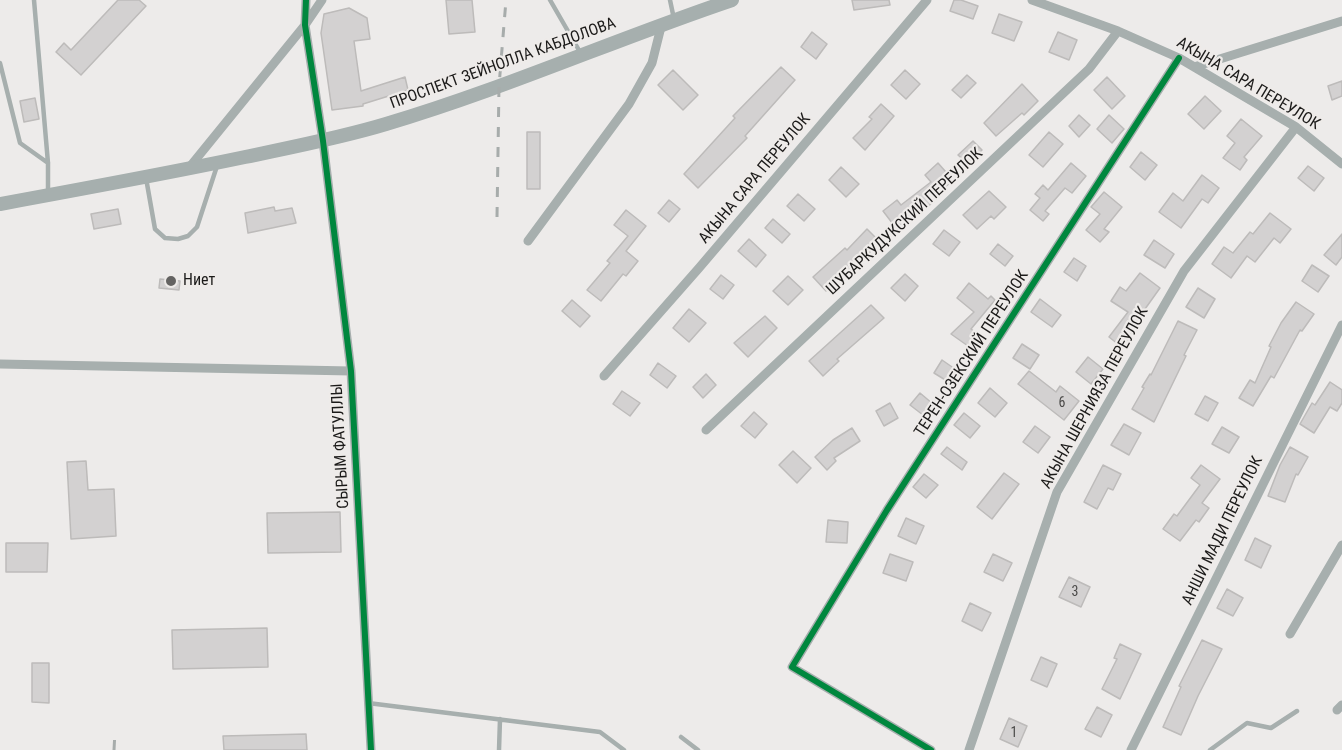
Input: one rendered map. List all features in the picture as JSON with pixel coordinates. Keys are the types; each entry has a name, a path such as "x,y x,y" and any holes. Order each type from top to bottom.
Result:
{"main road":[{"name":"ПРОСПЕКТ ЗЕЙНОЛЛА КАБДОЛОВА","path":"0,204 218,163 323,141 384,125 451,104 668,21 732,0"}],"street":[{"name":"СЫРЫМ ФАТУЛЛЫ","path":"306,0 305,25 323,141 351,372 371,750"},
{"path":"188,169 305,25 322,0"},
{"name":"АКЫНА САРА ПЕРЕУЛОК","path":"604,376 927,0"},
{"name":"АКЫНА САРА ПЕРЕУЛОК","path":"1032,0 1118,31 1179,58 1296,127 1342,164"},
{"path":"528,241 629,104 652,63 668,21"},
{"path":"1194,67 1342,21"},
{"name":"ШУБАРКУДУКСКИЙ ПЕРЕУЛОК","path":"706,430 1089,69 1118,31"},
{"name":"ТЕРЕН-ОЗЕКСКИЙ ПЕРЕУЛОК","path":"931,750 792,668 887,510 1179,58"},
{"name":"АКЫНА ШЕРНИЯЗА ПЕРЕУЛОК","path":"969,750 1058,492 1184,271 1296,127"},
{"name":"АНШИ МАДИ ПЕРЕУЛОК","path":"1131,750 1342,326"},
{"path":"0,364 351,372"},
{"path":"1290,633 1342,545"}],"lane":[{"path":"34,0 48,163 48,195"},
{"path":"550,0 581,55"},
{"path":"668,21 670,0"},
{"path":"0,63 20,143 48,163"},
{"path":"146,177 155,229 165,238 178,239 188,236 196,227 218,163"},
{"path":"368,703 600,732 624,750"},
{"path":"1210,750 1247,723 1271,728 1298,711"},
{"path":"499,750 500,719"},
{"path":"681,737 698,750"}],"building":[{"path":"118,0 139,0 146,6 81,75 56,52 64,43 71,50"},
{"path":"446,0 472,0 475,32 449,34"},
{"path":"852,0 889,0 890,5 854,10"},
{"path":"954,0 978,6 973,19 950,11"},
{"path":"349,8 367,18 370,39 354,41 361,91 405,77 408,90 363,104 363,106 332,110 321,33 324,14"},
{"path":"999,14 1022,22 1014,41 992,33"},
{"path":"812,32 827,44 816,59 801,47"},
{"path":"1058,32 1077,40 1069,60 1049,52"},
{"path":"781,67 795,80 745,136 747,138 698,188 684,174 735,118 733,116"},
{"path":"673,70 698,95 683,110 658,85"},
{"path":"905,70 920,84 906,99 891,85"},
{"path":"967,75 976,83 961,98 952,90"},
{"path":"1107,77 1125,96 1112,109 1094,90"},
{"path":"1342,81 1342,96 1332,100 1328,86"},
{"path":"1022,84 1038,101 996,136 984,123"},
{"path":"1205,96 1221,111 1204,129 1188,114"},
{"path":"35,98 39,119 24,122 20,101"},
{"path":"881,104 894,116 865,150 853,138 872,119 869,117"},
{"path":"1079,115 1090,125 1079,137 1069,126"},
{"path":"1109,115 1124,129 1112,143 1097,129"},
{"path":"1241,119 1262,136 1244,157 1247,160 1240,170 1223,158 1235,143 1227,136"},
{"path":"527,132 540,132 540,189 527,189"},
{"path":"1049,132 1063,144 1043,167 1029,155"},
{"path":"973,141 982,150 968,164 958,155"},
{"path":"1141,152 1157,165 1145,180 1130,167"},
{"path":"938,163 953,180 932,199 934,202 896,228 883,211 897,200 901,205 931,182 925,175"},
{"path":"1071,163 1086,176 1072,193 1065,188 1045,211 1049,214 1043,221 1030,210 1040,198 1035,194 1043,185 1048,190"},
{"path":"1308,166 1324,178 1314,191 1298,178"},
{"path":"841,167 859,184 846,197 829,180"},
{"path":"1202,175 1219,188 1208,203 1202,199 1181,228 1159,212 1173,193 1183,201"},
{"path":"989,191 1006,207 994,219 991,216 977,229 963,215"},
{"path":"1104,192 1122,207 1104,229 1109,232 1100,242 1086,230 1100,214 1091,207"},
{"path":"798,194 815,209 804,221 787,206"},
{"path":"669,200 680,209 669,222 658,213"},
{"path":"274,207 275,211 292,208 296,223 248,233 245,213"},
{"path":"118,209 121,224 94,229 91,214"},
{"path":"626,210 646,226 626,251 638,261 626,276 623,274 601,301 587,290 610,263 607,261 628,236 614,225"},
{"path":"1270,213 1291,229 1280,243 1274,238 1255,262 1247,256 1231,278 1212,264 1224,247 1233,253"},
{"path":"773,219 790,234 782,243 765,228"},
{"path":"867,229 880,242 849,273 847,271 826,291 813,277 845,248 847,250"},
{"path":"944,230 960,242 949,256 933,244"},
{"path":"1342,234 1342,257 1336,265 1324,255"},
{"path":"749,239 766,255 756,267 738,251"},
{"path":"1154,240 1174,254 1165,268 1144,255"},
{"path":"998,244 1013,256 1005,266 990,254"},
{"path":"1074,258 1086,266 1077,281 1064,272"},
{"path":"1312,265 1329,276 1318,292 1302,281"},
{"path":"1140,273 1160,288 1130,330 1134,333 1123,348 1109,337 1128,312 1111,301 1120,287 1126,291"},
{"path":"905,274 918,286 905,301 891,288"},
{"path":"721,275 734,285 723,299 710,289"},
{"path":"788,276 803,290 788,305 773,291"},
{"path":"160,279 180,281 179,290 159,288"},
{"path":"969,283 988,299 991,296 995,300 971,329 978,334 968,346 951,334 974,312 957,298"},
{"path":"1198,288 1215,299 1204,318 1186,307"},
{"path":"1040,299 1061,315 1052,327 1031,312"},
{"path":"572,300 590,316 580,327 562,311"},
{"path":"1296,302 1314,314 1302,331 1300,330 1274,378 1271,376 1253,406 1239,398 1250,380 1255,383 1271,347 1269,346 1281,323"},
{"path":"871,305 884,318 837,359 839,361 823,376 809,361"},
{"path":"689,309 706,323 689,342 673,328"},
{"path":"765,316 777,328 748,357 734,343"},
{"path":"1178,321 1197,330 1154,422 1132,409"},
{"path":"1022,344 1039,355 1030,369 1013,358"},
{"path":"1088,357 1103,369 1091,384 1076,372"},
{"path":"942,360 955,369 947,381 934,373"},
{"path":"658,363 676,376 667,388 650,375"},
{"path":"1029,371 1056,392 1060,386 1079,401 1064,420 1018,384"},
{"path":"706,374 716,385 703,398 693,387"},
{"path":"1330,382 1342,390 1342,403 1337,411 1330,407 1314,433 1300,424 1312,403 1315,405"},
{"path":"990,388 1007,403 995,417 978,403"},
{"path":"622,391 640,403 630,416 613,404"},
{"path":"920,393 933,404 923,415 910,405"},
{"path":"1205,396 1218,403 1208,421 1195,414"},
{"path":"890,403 898,418 884,426 876,411"},
{"path":"754,412 767,424 755,438 741,426"},
{"path":"964,413 980,426 970,438 954,425"},
{"path":"1124,424 1141,433 1129,455 1111,445"},
{"path":"1035,426 1050,437 1038,453 1023,442"},
{"path":"1222,427 1239,437 1229,453 1212,444"},
{"path":"852,428 860,441 834,458 836,461 827,470 815,457 833,440"},
{"path":"947,447 967,462 962,470 941,454"},
{"path":"1290,447 1308,457 1298,475 1296,474 1285,502 1268,496"},
{"path":"793,451 811,468 797,483 779,465"},
{"path":"86,461 88,490 114,489 116,536 71,539 67,462"},
{"path":"1103,465 1121,474 1113,490 1108,488 1097,509 1084,502"},
{"path":"1201,465 1220,479 1202,503 1209,508 1199,522 1196,520 1180,541 1163,529 1174,514 1177,516 1200,485 1191,478"},
{"path":"1004,473 1019,484 992,519 977,507"},
{"path":"924,474 938,485 926,498 913,487"},
{"path":"340,512 341,552 268,553 267,513"},
{"path":"906,518 924,526 916,544 898,536"},
{"path":"828,520 848,522 847,543 826,542"},
{"path":"1255,538 1271,546 1261,568 1245,560"},
{"path":"6,543 48,543 47,572 6,572"},
{"path":"890,554 913,562 906,581 883,573"},
{"path":"993,554 1012,563 1003,581 984,572"},
{"path":"1069,577 1090,587 1081,607 1059,597"},
{"path":"1227,589 1243,598 1233,616 1217,608"},
{"path":"970,603 991,613 982,631 962,621"},
{"path":"267,628 268,667 173,669 172,630"},
{"path":"1202,640 1222,649 1181,735 1163,727 1181,687 1179,686"},
{"path":"1120,644 1141,654 1120,699 1102,689 1117,659 1114,658"},
{"path":"1041,657 1057,664 1047,687 1031,680"},
{"path":"32,663 49,663 49,703 32,702"},
{"path":"1097,707 1112,715 1101,737 1085,729"},
{"path":"1009,718 1027,726 1018,747 1000,739"},
{"path":"306,734 307,750 224,750 223,736"}],"railway":[{"path":"497,217 499,86 506,0"},
{"path":"114,750 115,731"}],"cycle path":[{"path":"306,0 305,25 323,141 351,371 371,750"},
{"path":"931,750 792,667 887,510 1179,58"}],"place":[{"name":"Ниет","path":"171,281"}]}
